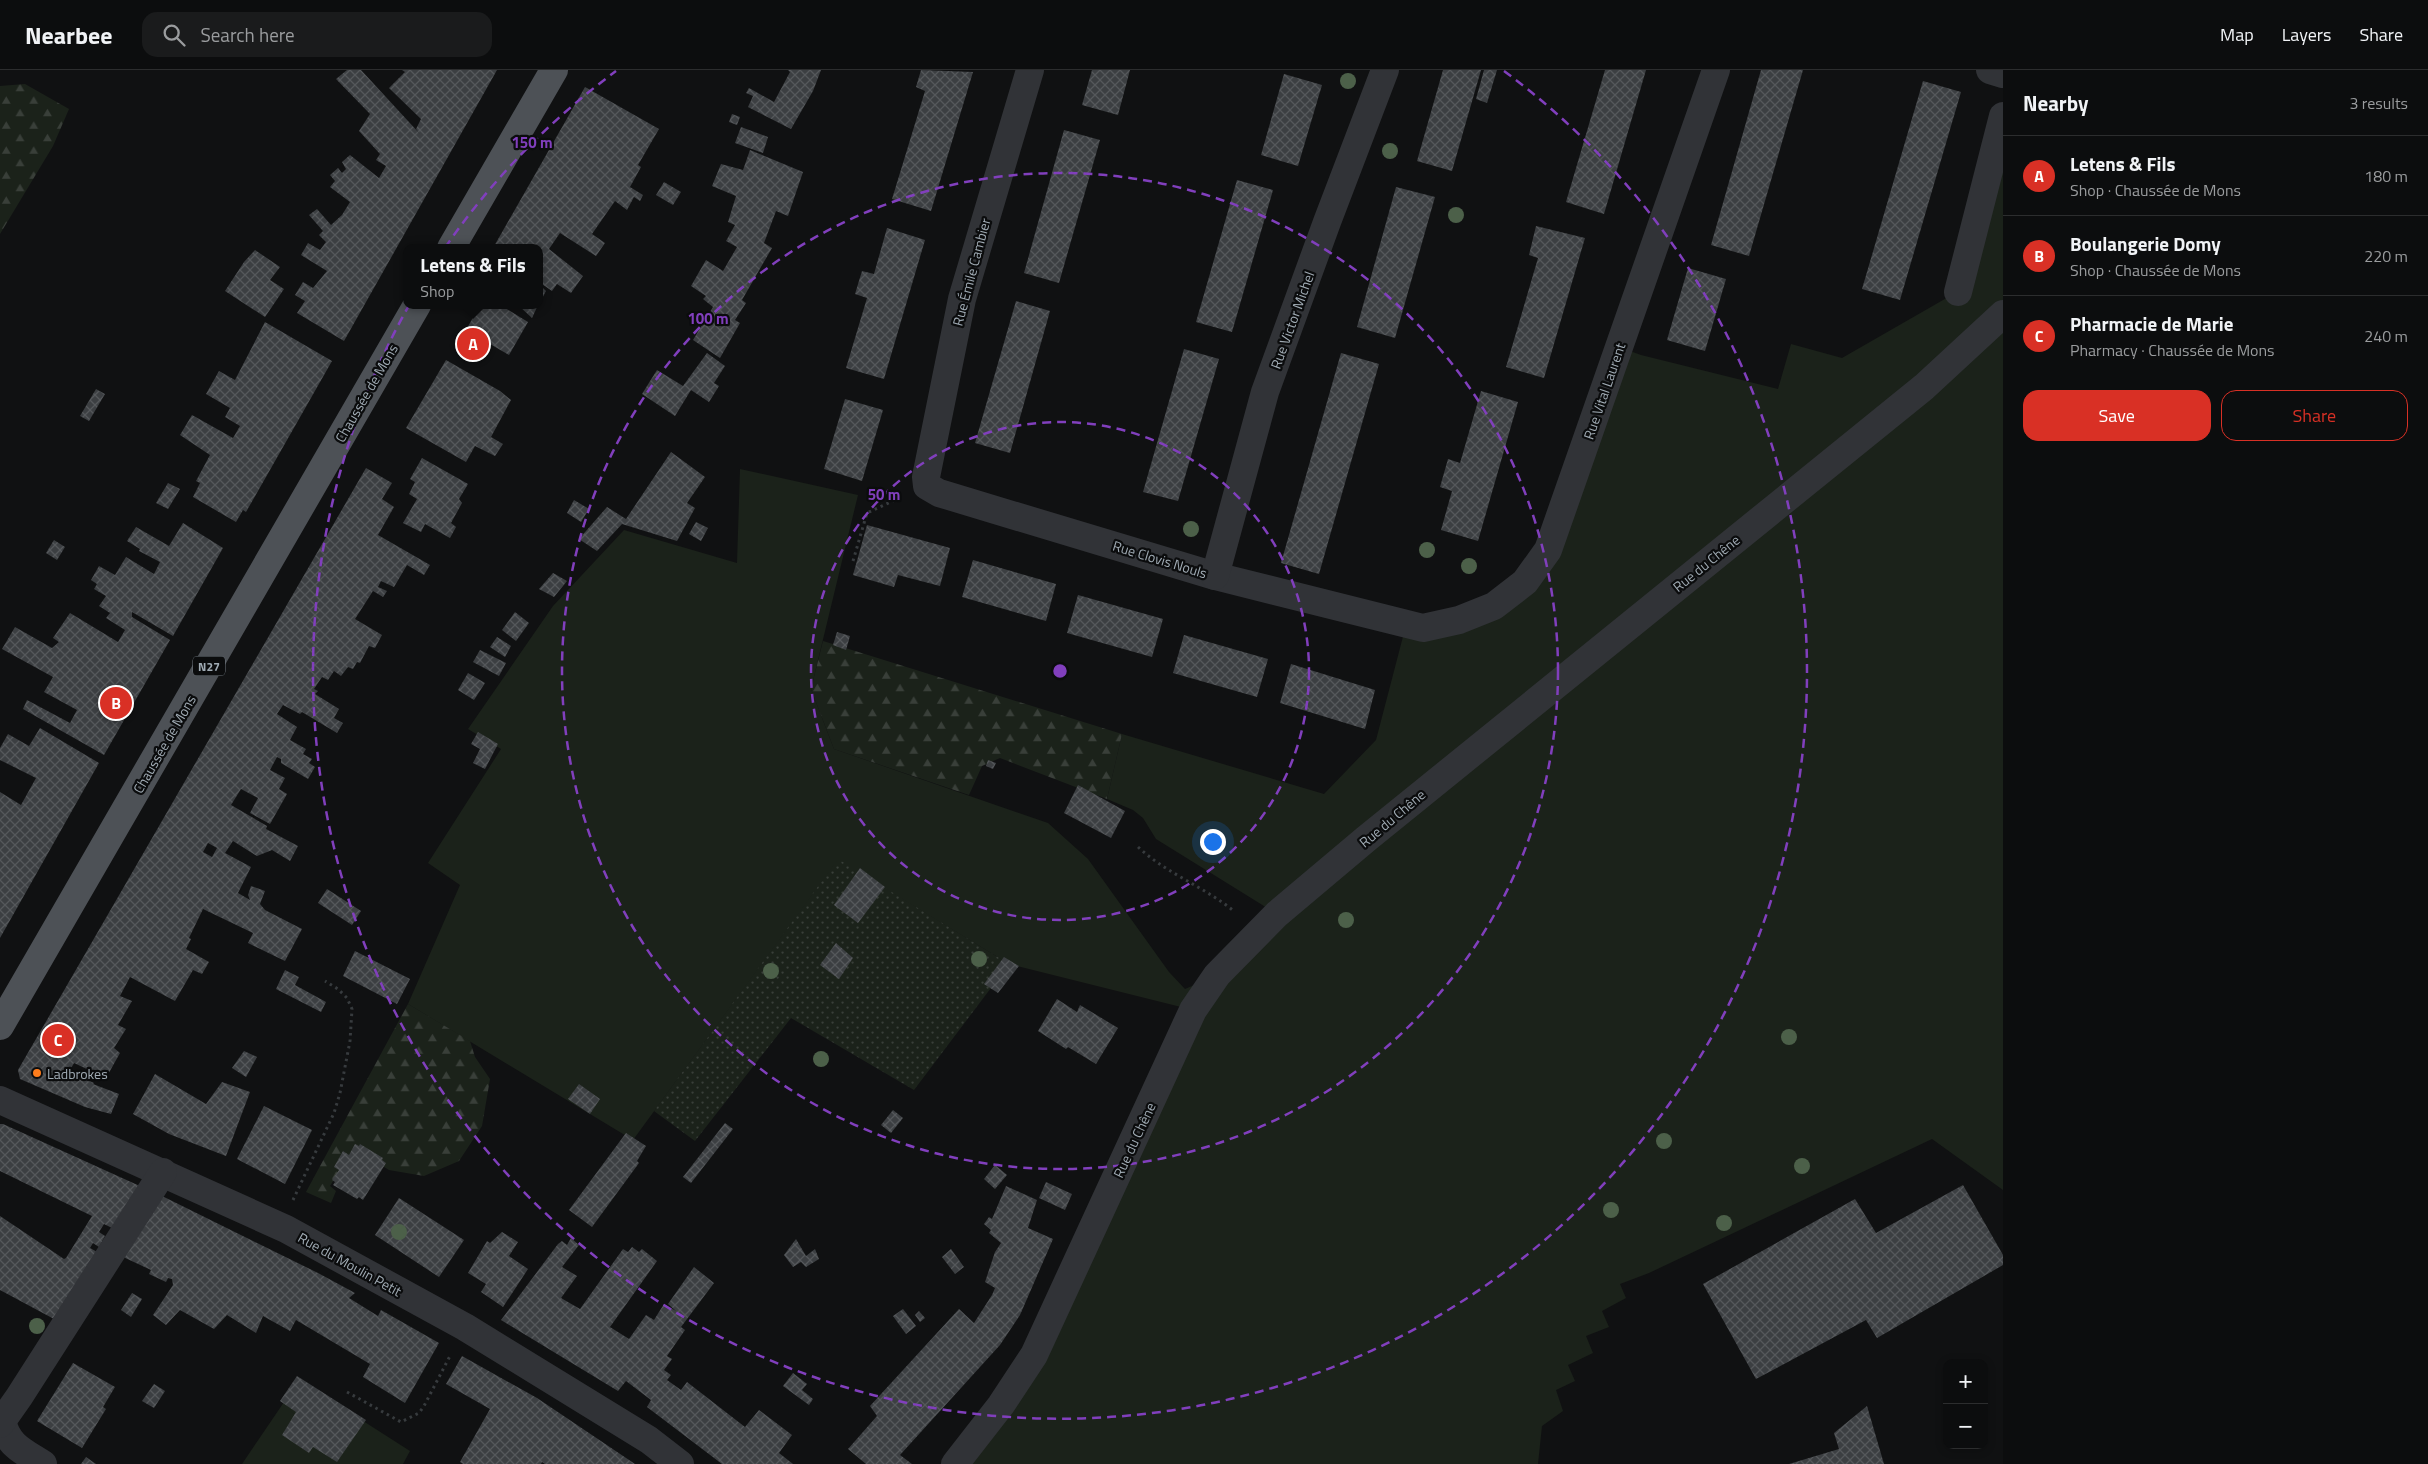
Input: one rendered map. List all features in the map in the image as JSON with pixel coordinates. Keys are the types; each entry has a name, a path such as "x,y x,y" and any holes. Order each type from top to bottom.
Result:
{"main road":[{"path":"453,244 554,70"},
{"name":"Chaussée de Mons","path":"0,1026 415,309"}],"street":[{"name":"Rue Émile Cambier","path":"926,481 962,299 1030,70"},
{"name":"Rue Victor Michel","path":"1215,576 1266,392 1327,222 1385,70"},
{"name":"Rue Vital Laurent","path":"1406,625 1423,628 1443,625 1494,606 1525,582 1548,550 1716,70"},
{"path":"1990,70 2003,74"},
{"path":"1958,292 2003,116"},
{"name":"Rue du Chêne","path":"955,1464 1001,1405 1034,1355 1193,1010 1217,975 1278,914 1373,833 1924,388 2003,314"},
{"name":"Rue Clovis Nouls","path":"926,481 939,493 1215,576 1406,625"},
{"name":"Rue du Moulin Petit","path":"0,1100 280,1226 465,1327 649,1440 680,1464"},
{"path":"44,1464 11,1443 5,1434 1,1422 163,1172"}],"path":[{"path":"853,561 866,513 926,481"},
{"path":"1138,847 1154,862 1223,902 1260,933"},
{"path":"280,1226 334,1113 340,1093 350,1041 352,1009 347,998 338,988 325,981"},
{"path":"347,1392 395,1420 401,1422 411,1418 424,1406 465,1327"}],"green space":[{"path":"25,84 69,109 53,146 0,234 0,86"},
{"path":"2003,116 2003,1190 1932,1139 1649,1273 1620,1284 1626,1298 1602,1311 1609,1327 1586,1336 1593,1353 1568,1365 1575,1381 1556,1390 1563,1411 1542,1426 1538,1464 972,1464 962,1454 1001,1405 1193,1010 1009,964 838,860 633,1140 408,1004 460,885 428,863 501,749 468,729 553,606 624,530 737,563 740,469 858,495 811,689 834,749 1048,823 1088,859 1169,972 1185,989 1217,975 1277,914 1156,839 1143,818 1133,810 1107,799 1122,734 1324,794 1376,740 1406,625 1525,582 1619,347 1641,355 1778,389 1791,344 1842,358 1957,292"},
{"path":"823,641 1122,734 1107,799 1000,758 982,766 969,795 834,749 811,689"},
{"path":"838,859 1009,964 914,1090 791,1018 695,1141 654,1111"},
{"path":"408,1004 470,1041 475,1057 490,1079 482,1126 459,1161 424,1176 389,1170 354,1148 330,1186 336,1191 331,1203 306,1192"},
{"path":"299,1380 410,1451 403,1464 242,1464"}],"building":[{"path":"347,70 361,70 420,134 416,129 421,119 389,88 405,72 402,70 497,70 344,341 297,313 305,301 295,295 303,282 313,288 327,271 301,255 308,243 320,250 326,242 319,235 323,231 309,215 317,209 331,225 342,215 350,202 330,187 335,181 330,175 338,168 342,173 346,169 342,162 350,155 379,178 386,166 376,160 380,154 359,131 370,114 336,79"},
{"path":"788,70 821,70 813,91 791,129 748,107 753,96 746,93 749,88 774,102 790,72"},
{"path":"921,70 973,72 931,211 892,199 925,91 916,87"},
{"path":"1092,70 1130,70 1118,115 1082,105"},
{"path":"1443,70 1481,70 1452,171 1417,161"},
{"path":"1484,70 1497,70 1487,103 1476,99"},
{"path":"1605,70 1646,70 1604,214 1566,202"},
{"path":"1761,70 1803,70 1749,256 1711,245"},
{"path":"1284,74 1322,85 1298,166 1261,155"},
{"path":"1923,81 1961,92 1900,300 1862,289"},
{"path":"585,87 659,129 638,165 641,167 630,187 643,195 640,201 634,197 627,210 615,201 592,234 605,243 596,256 560,233 549,249 583,276 571,293 557,284 552,291 543,285 543,244 495,244"},
{"path":"732,114 740,117 737,125 729,122"},
{"path":"741,127 768,137 763,153 735,143"},
{"path":"1064,130 1100,140 1059,283 1024,273"},
{"path":"750,150 803,172 788,216 776,211 764,243 772,248 742,300 746,303 735,320 740,323 720,358 693,340 713,307 703,299 706,296 691,286 706,260 723,271 737,247 726,241 735,225 728,222 736,196 712,186 721,164 743,170"},
{"path":"1237,180 1273,190 1232,332 1196,322"},
{"path":"664,182 681,192 673,205 656,195"},
{"path":"1396,187 1435,197 1395,338 1357,327"},
{"path":"1536,226 1585,238 1544,378 1506,367 1538,258 1529,255"},
{"path":"887,228 925,240 884,379 846,368 867,298 855,294 862,271 874,274"},
{"path":"255,250 280,267 270,280 284,289 265,317 225,291 244,262"},
{"path":"1688,268 1726,279 1705,351 1667,340"},
{"path":"1016,301 1050,311 1010,453 975,443"},
{"path":"478,309 507,309 528,322 509,355 466,330"},
{"path":"522,309 536,309 532,318"},
{"path":"265,322 332,361 246,512 243,510 236,522 193,497 200,483 196,481 210,455 180,435 192,415 233,438 240,426 225,417 230,408 206,394 219,371 235,380"},
{"path":"1184,349 1219,359 1178,501 1143,492"},
{"path":"707,353 725,366 714,383 719,386 709,402 691,390 675,416 642,394 657,370 683,386"},
{"path":"1341,353 1379,364 1319,574 1281,563"},
{"path":"446,360 500,391 511,400 491,437 503,444 495,456 475,446 466,462 406,428"},
{"path":"96,389 105,394 89,421 80,416"},
{"path":"1481,391 1518,402 1478,541 1441,530 1452,491 1440,487 1448,459 1460,463"},
{"path":"845,399 883,410 862,481 824,469"},
{"path":"671,452 705,477 687,503 695,508 677,541 622,524 597,551 579,539 607,507 626,519"},
{"path":"422,458 468,484 459,499 462,503 451,523 456,527 450,538 425,524 421,532 403,523 417,499 409,494 415,482 410,479"},
{"path":"366,468 392,483 382,499 394,507 378,535 430,565 424,575 407,565 394,587 381,581 378,587 387,591 383,597 373,591 355,619 382,635 375,648 369,646 360,663 357,662 353,669 348,667 341,676 334,671 328,680 322,677 314,689 318,691 315,694 339,709 334,718 343,723 337,733 302,712 300,714 283,705 277,714 297,727 290,740 306,749 303,754 312,759 309,763 315,767 308,779 281,763 281,759 277,757 270,770 285,778 279,789 287,794 270,824 250,813 258,798 241,789 231,805 267,826 266,829 298,846 290,861 272,850 257,856 233,841 225,853 251,867 238,893 250,900 248,895 251,886 265,891 260,904 265,910 302,929 285,961 248,943 253,933 203,909 189,938 191,939 186,949 209,962 202,974 193,970 175,1001 130,977 120,996 132,1001 118,1025 126,1029 114,1048 120,1053 106,1078 74,1063 69,1072 119,1094 111,1114 85,1107 20,1079 18,1070","holes":["208,843 217,848 212,857 203,852"]},
{"path":"168,483 180,489 168,509 156,503"},
{"path":"574,500 589,509 581,522 567,513"},
{"path":"696,522 708,528 701,541 689,534"},
{"path":"183,523 223,548 173,636 132,612 132,617 170,640 104,755 23,709 27,700 70,723 77,710 44,692 53,677 2,649 15,627 52,648 59,642 53,638 70,613 118,642 125,630 106,618 110,613 99,606 106,596 94,589 97,584 91,580 99,566 115,575 126,557 154,574 160,562 139,551 140,549 127,541 136,527 169,546"},
{"path":"867,525 950,548 940,586 898,575 894,587 853,575"},
{"path":"54,540 65,547 57,560 46,553"},
{"path":"973,560 1056,584 1046,621 962,597"},
{"path":"553,573 567,581 554,597 539,589"},
{"path":"1078,595 1163,619 1152,657 1067,633"},
{"path":"515,612 529,623 516,641 502,630"},
{"path":"837,632 850,636 846,650 833,645"},
{"path":"1184,635 1268,659 1257,697 1173,673"},
{"path":"497,637 511,646 505,657 490,647"},
{"path":"480,650 506,663 499,676 473,662"},
{"path":"1291,664 1375,690 1365,729 1280,703"},
{"path":"468,673 485,683 474,700 458,690"},
{"path":"40,728 99,763 0,938 0,792 21,805 36,778 0,760 0,748 8,734 29,746"},
{"path":"478,732 498,744 485,769 473,763 480,749 471,744"},
{"path":"988,760 996,763 993,769 986,766"},
{"path":"1078,785 1125,811 1111,838 1064,813"},
{"path":"860,868 885,887 858,923 834,905"},
{"path":"327,889 361,911 352,925 318,903"},
{"path":"836,943 853,958 839,979 820,965"},
{"path":"355,951 410,979 397,1004 343,976"},
{"path":"1004,957 1019,966 998,993 984,984"},
{"path":"285,970 299,977 295,985 326,1002 321,1012 276,989"},
{"path":"1057,999 1077,1012 1080,1005 1118,1028 1096,1064 1068,1047 1066,1049 1038,1031"},
{"path":"244,1051 257,1057 246,1077 232,1068"},
{"path":"155,1074 206,1104 222,1082 250,1092 226,1156 169,1134 133,1114"},
{"path":"579,1084 600,1099 590,1114 568,1099"},
{"path":"264,1106 312,1130 285,1184 237,1159"},
{"path":"893,1110 903,1118 891,1133 881,1125"},
{"path":"725,1123 733,1129 691,1183 683,1177"},
{"path":"0,1124 142,1187 116,1230 104,1224 99,1232 105,1236 99,1247 93,1243 90,1248 99,1253 54,1319 0,1290 0,1216 64,1259 92,1216 0,1171"},
{"path":"626,1133 646,1146 637,1161 639,1163 592,1227 569,1210"},
{"path":"355,1144 359,1146 360,1144 383,1158 382,1160 386,1163 363,1200 359,1197 357,1199 333,1185 335,1182 332,1180 339,1170 334,1167 343,1151 349,1155"},
{"path":"995,1165 1007,1175 995,1189 984,1179"},
{"path":"1046,1182 1072,1194 1065,1210 1039,1198"},
{"path":"1963,1185 2003,1255 2003,1265 1877,1338 1866,1320 1756,1379 1703,1284 1855,1199 1876,1233"},
{"path":"1006,1186 1037,1200 1028,1228 1053,1239 1020,1315 1000,1345 900,1455 912,1464 866,1464 848,1449 877,1416 870,1406 959,1309 974,1323 992,1295 995,1288 985,1282 995,1252 1001,1243 989,1233 991,1230 984,1224 989,1217 992,1219"},
{"path":"158,1194 318,1273 355,1293 349,1298 378,1316 381,1310 439,1343 405,1403 363,1377 370,1364 296,1320 290,1331 263,1316 256,1333 227,1315 214,1329 180,1310 166,1325 153,1315 173,1285 172,1279 168,1278 166,1282 149,1274 151,1270 121,1256"},
{"path":"399,1198 464,1240 439,1277 375,1235"},
{"path":"502,1232 518,1242 509,1256 528,1269 503,1307 481,1292 486,1284 468,1273 487,1241 490,1243"},
{"path":"571,1238 579,1245 562,1267 577,1276 561,1298 580,1309 623,1249 628,1252 632,1247 639,1252 642,1249 657,1261 610,1327 629,1339 646,1315 654,1320 664,1304 676,1311 668,1304 694,1267 714,1283 681,1327 685,1330 667,1356 672,1359 664,1370 671,1375 667,1380 681,1390 687,1382 745,1427 759,1410 792,1435 779,1453 793,1464 722,1464 647,1407 651,1400 626,1381 618,1391 501,1320 558,1244 562,1241 567,1245"},
{"path":"796,1239 806,1256 815,1249 819,1259 806,1267 801,1262 793,1267 784,1255"},
{"path":"951,1249 964,1267 955,1274 942,1257"},
{"path":"132,1293 142,1299 131,1317 121,1310"},
{"path":"903,1309 916,1326 906,1334 893,1316"},
{"path":"919,1311 925,1318 920,1322 915,1315"},
{"path":"462,1356 537,1398 635,1464 545,1464 542,1462 541,1464 463,1464 460,1462 490,1409 446,1384"},
{"path":"73,1363 115,1387 103,1407 106,1409 82,1448 37,1421"},
{"path":"793,1373 807,1384 802,1390 813,1399 809,1405 783,1386"},
{"path":"297,1376 366,1420 337,1462 313,1447 309,1453 282,1435 296,1412 280,1401"},
{"path":"154,1384 165,1391 154,1408 142,1401"},
{"path":"1867,1406 1884,1464 1789,1464 1839,1449 1834,1433"},
{"path":"86,1457 96,1464 81,1464"}],"place":[{"name":"Letens & Fils","path":"473,344"},
{"name":"Boulangerie Domy","path":"116,703"},
{"name":"Pharmacie de Marie","path":"58,1040"},
{"name":"Ladbrokes","path":"37,1073"}]}
